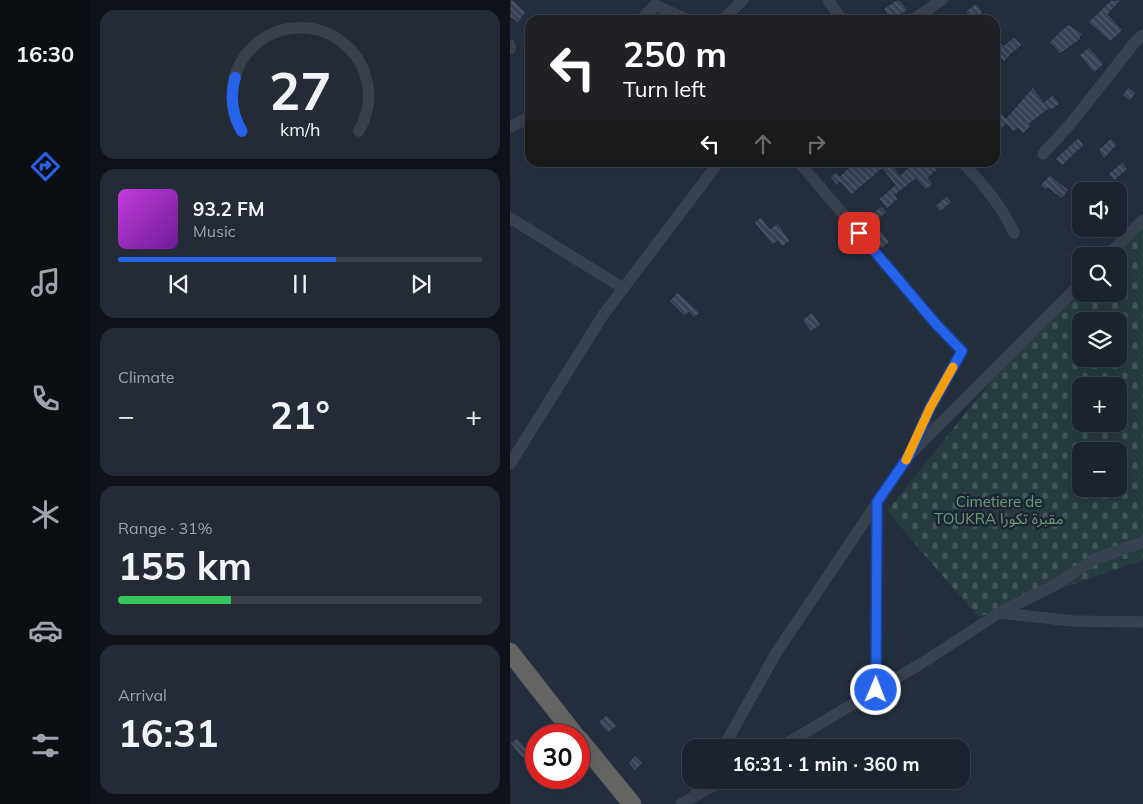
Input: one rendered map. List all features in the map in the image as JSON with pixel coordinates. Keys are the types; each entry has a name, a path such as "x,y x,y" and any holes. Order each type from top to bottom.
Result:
{"highway":[{"path":"510,652 567,724"},
{"path":"590,752 632,804"}],"street":[{"path":"727,15 742,0"},
{"path":"828,0 838,15"},
{"path":"920,15 942,0"},
{"path":"646,15 655,5 677,15"},
{"path":"1043,154 1072,122 1135,42 1143,35"},
{"path":"510,127 525,120"},
{"path":"510,464 603,315 715,167"},
{"path":"803,167 936,324 962,351 930,408 910,454"},
{"path":"967,167 991,194 1014,233"},
{"path":"510,218 623,288"},
{"path":"1116,247 1143,220"},
{"path":"727,739 776,653 910,454 1072,292"},
{"path":"876,690 877,502"},
{"path":"794,739 922,663 999,613 1055,585 1095,559 1143,542"},
{"path":"999,613 1073,620 1143,622"},
{"path":"694,797 699,789"},
{"path":"681,804 708,789"}],"green space":[{"name":"Cimetiere de TOUKRA مقبرة تكورا","path":"1143,218 1143,560 978,617 887,511 1056,301 1072,286 1072,302 1127,302 1127,247 1112,247 1123,237 1127,237 1127,233"}],"building":[{"path":"510,0 513,0 526,12 518,23 510,17"},
{"path":"896,0 900,0 908,10 901,15 888,15 883,9"},
{"path":"1111,0 1121,0 1108,14 1123,30 1110,42 1088,22"},
{"path":"976,3 983,12 980,15 968,15 965,12"},
{"path":"1068,24 1083,34 1080,37 1081,39 1060,54 1049,42"},
{"path":"1014,37 1022,45 1004,62 1000,58 1000,41 1004,45"},
{"path":"1089,47 1104,64 1094,73 1079,55"},
{"path":"1033,87 1044,102 1053,94 1060,104 1051,110 1050,108 1029,124 1031,126 1023,134 1018,128 1013,132 1006,124 1000,131 1001,112 1006,118"},
{"path":"1128,87 1136,93 1130,101 1122,95"},
{"path":"1078,138 1084,145 1062,166 1055,159"},
{"path":"1111,138 1117,145 1104,159 1098,150"},
{"path":"1122,162 1128,169 1114,181 1108,174"},
{"path":"849,167 894,167 900,175 909,167 934,167 937,170 928,178 933,184 926,190 916,179 895,195 898,199 887,209 879,199 895,185 882,169 851,195 840,182 837,186 830,177 836,172 840,176"},
{"path":"1050,175 1069,190 1062,199 1048,188 1046,190 1040,185"},
{"path":"946,196 952,202 940,212 935,206"},
{"path":"882,206 887,213 874,222 890,242 881,249 874,240 876,238 862,222"},
{"path":"761,217 770,229 778,223 790,241 782,247 778,241 772,245 754,222"},
{"path":"678,292 700,313 694,318 689,312 684,316 669,301"},
{"path":"812,312 821,325 811,332 802,320"},
{"path":"607,715 617,726 608,733 598,722"},
{"path":"517,738 525,747 525,761 510,743"},
{"path":"635,755 643,763 635,771 628,763"}],"slow traffic":[{"path":"906,460 930,408 953,367"}],"route":[{"path":"859,233 936,324 962,351 930,408 910,454 877,502 876,690"}]}
